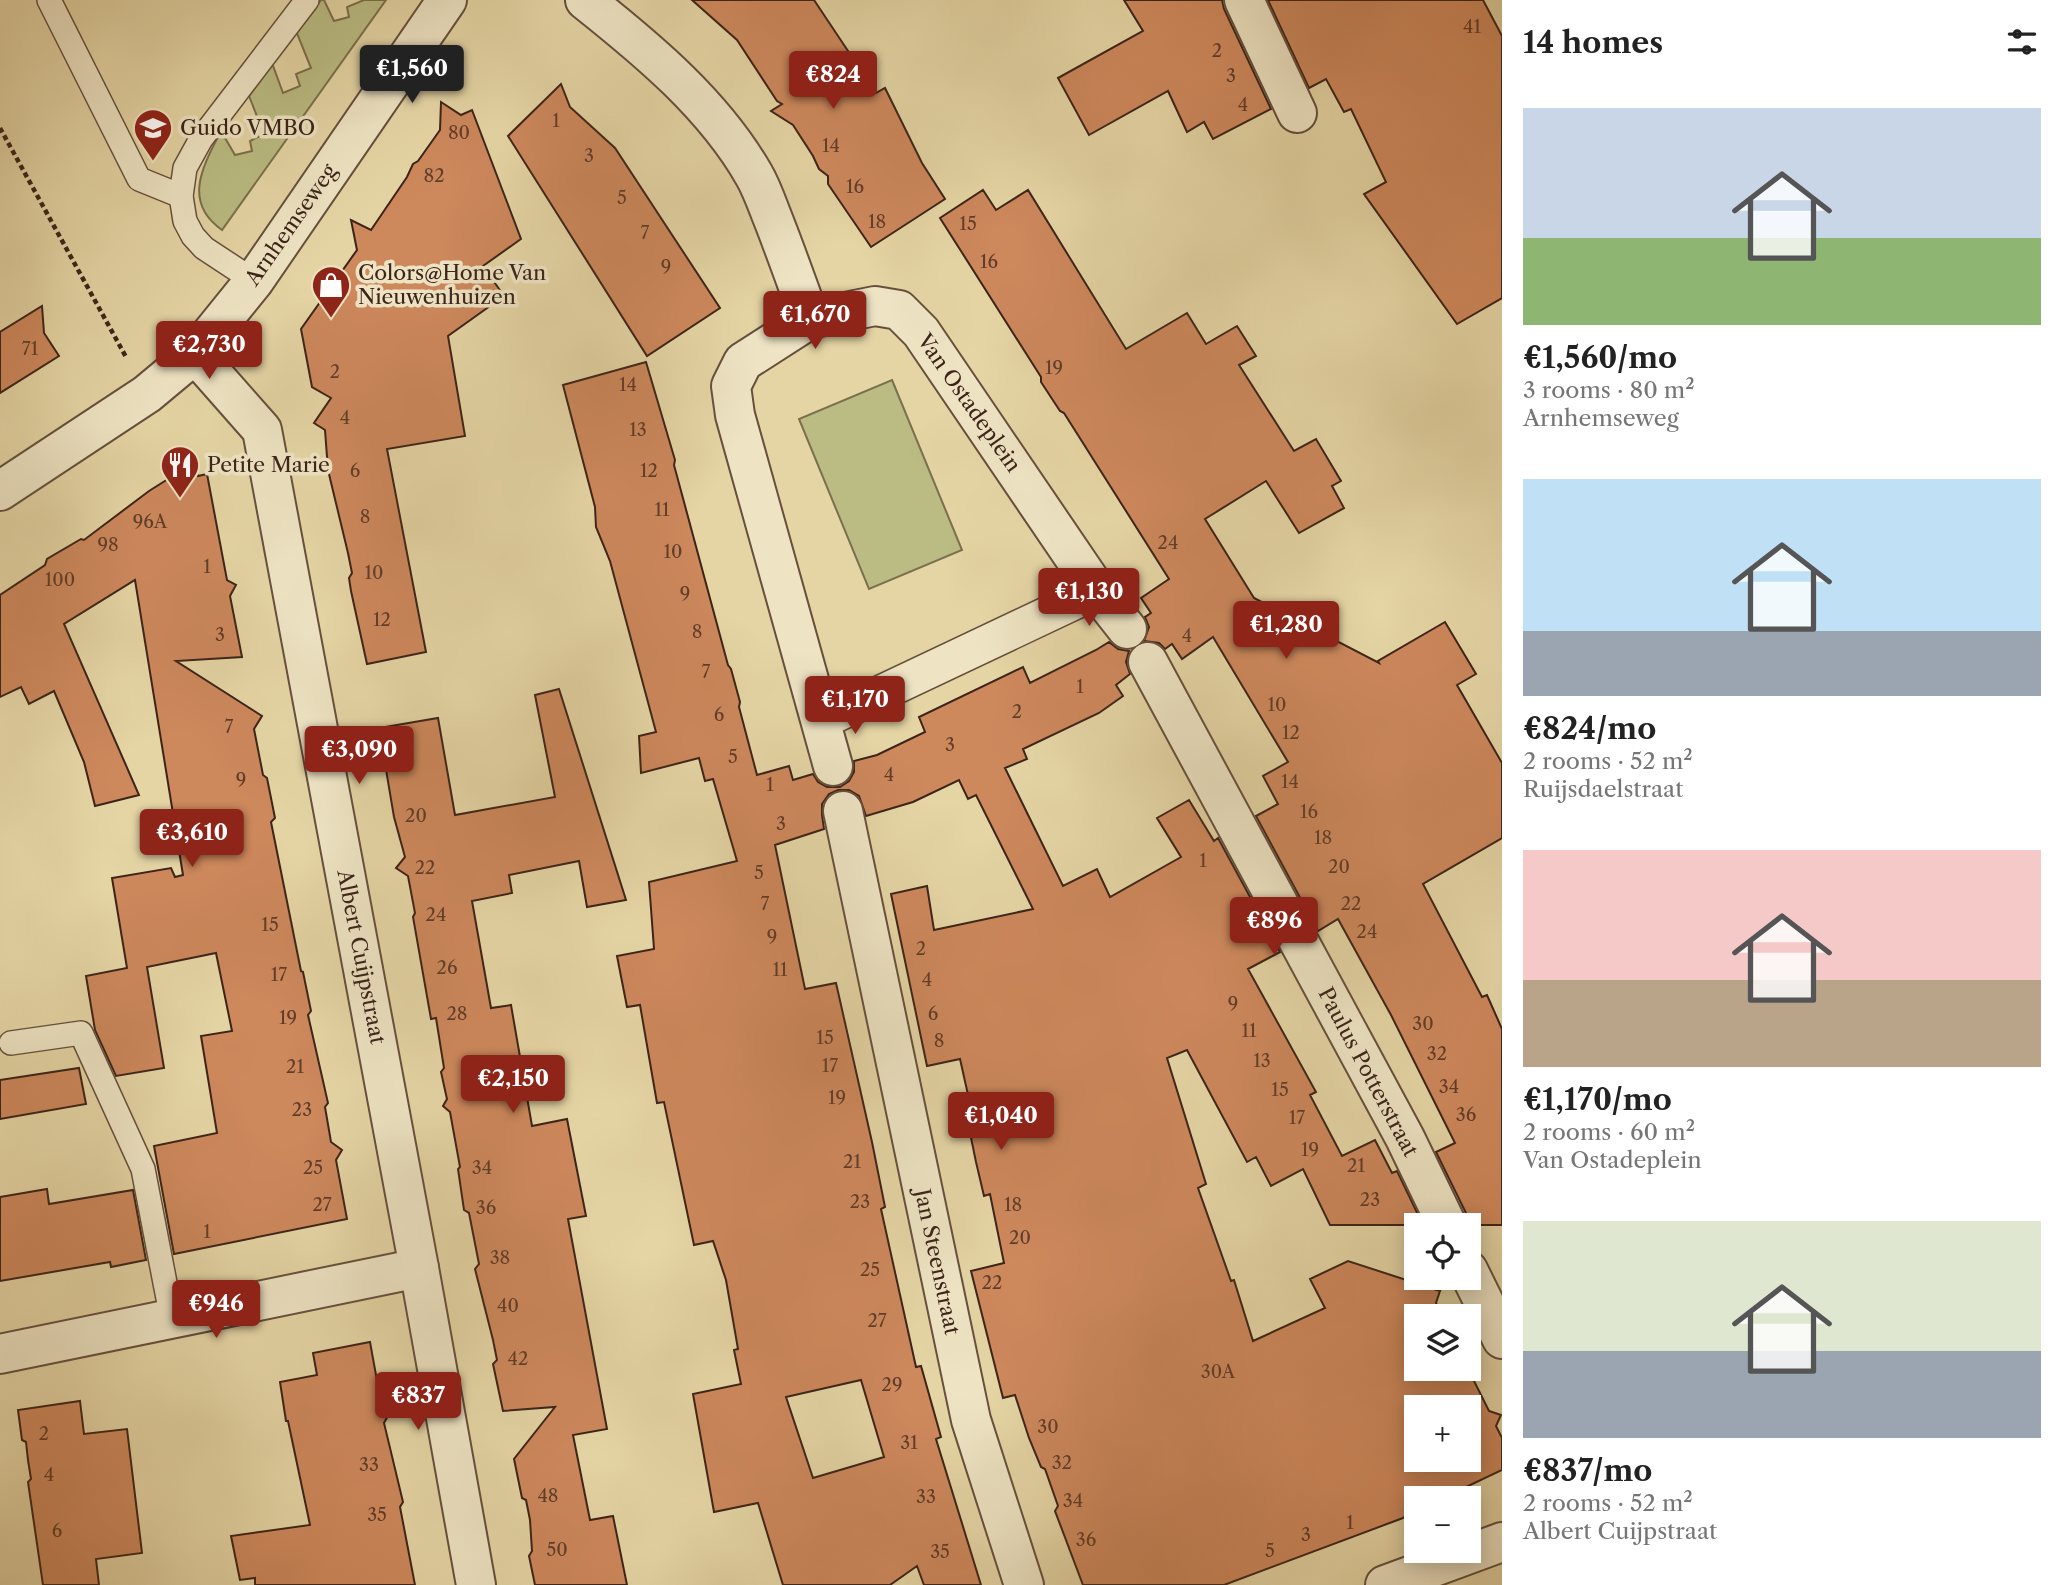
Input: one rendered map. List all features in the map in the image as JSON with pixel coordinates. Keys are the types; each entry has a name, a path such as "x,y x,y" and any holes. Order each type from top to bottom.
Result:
{"street":[{"name":"Arnhemseweg","path":"0,491 147,394 195,354 254,281 447,0"},
{"path":"585,0 624,31 690,92 725,131 755,176 810,319"},
{"path":"1244,0 1297,113"},
{"name":"Van Ostadeplein","path":"820,722 736,415 731,386 743,362 810,319 875,306 899,310 921,332 1097,591"},
{"name":"Albert Cuijpstraat","path":"195,354 262,430 476,1585"},
{"path":"833,766 820,722 1097,591 1127,629"},
{"name":"Paulus Potterstraat","path":"1148,662 1405,1138 1441,1213"},
{"name":"Jan Steenstraat","path":"843,811 971,1420 1024,1585"},
{"path":"0,1354 419,1268"},
{"path":"1478,1290 1502,1339"},
{"path":"1385,1585 1502,1542"}],"lane":[{"path":"49,0 139,179 181,196"},
{"path":"254,281 204,248 193,236 185,221 181,196 185,168 201,139 307,0"},
{"path":"11,1043 80,1033 143,1170 172,1319"}],"path":[{"path":"0,128 147,394"}],"green space":[{"path":"321,0 324,0 334,21 349,17 347,7 364,0 386,0 222,230 202,208 199,196 208,157 221,131 235,155 252,151 250,141 264,134 249,96 272,63 283,93 300,86 296,74 311,68 296,31"},
{"path":"892,380 962,550 869,589 799,419"}],"building":[{"path":"692,0 814,0 876,93 885,88 922,163 945,199 871,247 828,184 828,176 819,169 793,125 771,111 782,104 777,101 737,40"},
{"path":"1124,0 1222,0 1271,109 1213,139 1204,122 1187,132 1168,91 1089,135 1058,78 1143,31"},
{"path":"1268,0 1483,0 1502,36 1502,298 1457,324 1364,194 1386,182 1351,109 1344,112 1326,79 1309,88"},
{"path":"561,84 570,107 615,148 720,308 647,356 508,136"},
{"path":"441,102 461,115 472,110 521,239 483,266 504,296 448,336 465,436 387,449 426,652 367,664 351,591 349,578 352,573 348,553 328,470 325,430 314,423 331,398 312,387 301,329 357,250 351,220 371,230 413,164 440,130"},
{"path":"983,190 996,210 1028,190 1126,349 1187,313 1206,344 1237,326 1256,356 1239,365 1294,451 1316,439 1341,481 1332,486 1344,508 1299,533 1266,481 1205,519 1254,598 1379,663 1378,661 1445,622 1476,674 1457,685 1502,763 1502,838 1423,884 1482,997 1487,995 1502,1029 1502,1225 1481,1225 1481,1213 1466,1213 1436,1152 1455,1143 1391,1015 1338,919 1318,931 1256,816 1278,804 1263,776 1288,762 1213,637 1182,659 1172,644 1165,649 1159,643 1144,641 1149,627 1145,617 1151,613 1141,598 1169,579 1064,413 1041,382 1041,377 940,218"},
{"path":"42,306 44,333 59,356 0,393 0,332"},
{"path":"646,362 675,460 674,465 740,702 739,707 757,775 789,766 793,780 813,774 818,782 827,787 840,787 849,781 854,772 854,761 877,755 925,732 919,717 1023,667 1030,683 1109,642 1118,649 1129,651 1126,662 1130,674 1116,685 1123,696 1099,713 1023,749 1027,759 1005,768 1063,886 1097,869 1110,897 1181,857 1157,818 1189,800 1214,841 1218,838 1280,952 1248,969 1316,1092 1310,1095 1342,1156 1375,1140 1392,1173 1397,1171 1417,1213 1404,1213 1404,1225 1330,1225 1303,1169 1271,1186 1256,1157 1247,1162 1187,1050 1167,1058 1206,1184 1198,1188 1231,1281 1234,1280 1253,1341 1325,1308 1310,1279 1348,1261 1404,1279 1404,1290 1440,1291 1436,1304 1404,1304 1404,1381 1474,1381 1481,1395 1489,1411 1501,1415 1496,1426 1502,1438 1502,1470 1468,1486 1404,1486 1404,1517 1224,1585 1083,1585 1055,1511 1058,1506 1045,1469 1041,1467 1029,1438 1015,1395 1003,1398 971,1271 1004,1263 990,1194 984,1196 976,1162 969,1128 975,1126 960,1059 927,1066 891,894 927,886 934,930 1033,909 976,795 968,799 959,780 913,802 866,816 859,796 849,790 838,790 829,794 822,804 824,829 775,845 805,989 836,983 872,1142 885,1207 881,1209 916,1367 921,1366 941,1437 936,1439 981,1585 924,1585 917,1566 890,1585 783,1585 758,1503 714,1512 693,1394 741,1384 726,1280 713,1241 694,1245 664,1102 657,1103 640,1005 627,1007 617,956 654,949 649,882 737,861 713,779 705,781 699,758 641,773 639,736 656,732 610,561 596,527 595,507 563,385","holes":["861,1380 884,1457 813,1478 786,1397"]},
{"path":"192,464 198,476 207,474 227,580 236,585 230,596 242,657 176,661 262,716 254,729 263,775 267,778 275,818 271,822 311,1011 308,1015 328,1103 325,1107 331,1142 342,1150 336,1160 347,1219 174,1254 154,1146 217,1133 201,1036 232,1031 216,953 147,967 164,1068 116,1076 95,1030 86,976 127,968 112,878 171,868 175,877 183,875 135,580 64,624 139,795 95,806 84,762 54,691 29,704 21,687 0,697 0,595 45,565 47,559 81,539 84,540 149,491"},
{"path":"559,689 626,900 587,907 579,861 509,875 512,893 472,901 491,1008 511,1005 532,1126 567,1119 586,1216 568,1219 607,1429 573,1435 590,1520 613,1516 627,1585 535,1585 529,1556 532,1551 530,1520 526,1500 522,1498 514,1459 555,1407 503,1411 493,1364 497,1360 475,1269 479,1264 469,1213 464,1210 458,1169 460,1167 450,1112 443,1106 447,1099 441,1072 444,1068 436,1018 431,1019 408,876 396,868 405,857 394,817 379,728 438,718 455,815 555,797 535,695"},
{"path":"79,1068 86,1104 0,1119 0,1080"},
{"path":"47,1189 49,1204 133,1190 146,1260 111,1267 110,1262 0,1281 0,1197"},
{"path":"370,1342 382,1408 389,1414 384,1423 403,1502 400,1507 415,1585 255,1585 255,1578 240,1580 231,1536 310,1525 286,1421 280,1382 317,1375 313,1353"},
{"path":"80,1401 84,1434 127,1429 142,1553 96,1559 99,1585 43,1585 28,1482 31,1479 26,1442 22,1440 18,1410"}],"place":[{"name":"Guido VMBO","path":"153,162"},
{"name":"Colors@Home Van Nieuwenhuizen","path":"331,319"},
{"name":"Petite Marie","path":"180,499"}]}
